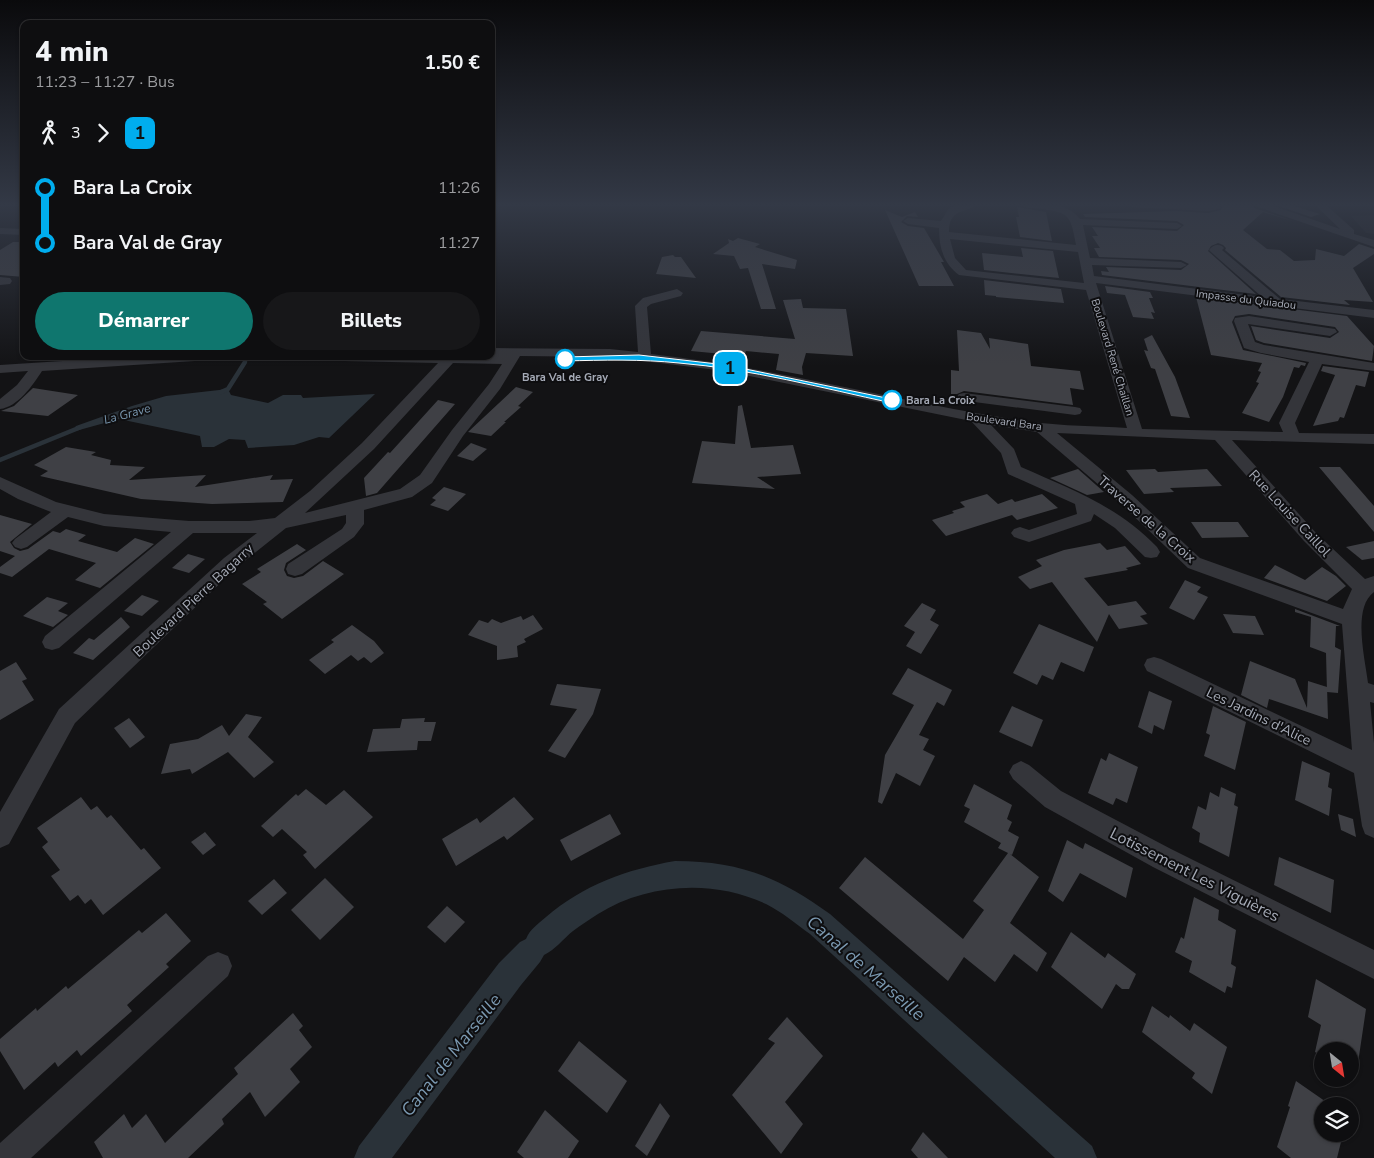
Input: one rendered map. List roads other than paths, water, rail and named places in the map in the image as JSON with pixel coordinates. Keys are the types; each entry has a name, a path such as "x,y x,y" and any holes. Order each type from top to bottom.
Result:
{"street":[{"path":"949,258 952,265 963,273 971,274 972,284 976,286"},
{"name":"Boulevard René Chaillan","path":"1085,258 1090,283 1136,433"},
{"path":"1113,258 1181,265"},
{"path":"1225,258 1277,302"},
{"name":"Impasse du Quiadou","path":"971,274 1090,283 1374,314"},
{"path":"642,358 645,346 641,306 647,301 677,293"},
{"path":"1330,332 1249,320 1240,321 1249,345 1261,349 1374,367"},
{"name":"Boulevard Bara","path":"495,353 513,356"},
{"path":"0,482 12,490 65,511 118,522 188,528 254,527 355,507 406,493 426,479 457,433 495,386 513,356"},
{"name":"Boulevard Bara","path":"495,357 642,358 726,367 1008,424 1136,433 1374,439"},
{"path":"1293,437 1287,423 1292,416 1317,358"},
{"path":"0,370 38,367 79,360"},
{"path":"420,391 424,360"},
{"name":"Boulevard Pierre Bagarry","path":"0,836 67,716 230,563 316,495 368,446 450,360"},
{"path":"1,405 26,385 38,367"},
{"path":"964,396 1075,411"},
{"path":"989,400 983,419 1008,452 1014,470 1081,499 1103,511 1140,537 1151,552"},
{"path":"1007,402 1008,424"},
{"path":"1292,416 1318,437"},
{"name":"Traverse de la Croix","path":"1041,427 1126,499 1194,563 1351,620"},
{"name":"Rue Louise Caillol","path":"1220,436 1310,537 1368,585"},
{"path":"1020,533 1029,536 1085,517 1086,510 1081,499"},
{"path":"294,569 348,533 355,524 355,507"},
{"path":"21,543 65,511"},
{"path":"52,642 188,528"},
{"path":"1368,585 1353,606 1351,620 1366,692 1365,767 1374,826"},
{"name":"Les Jardins d'Alice","path":"1154,665 1365,767"},
{"name":"Lotissement Les Viguières","path":"1021,772 1053,799 1162,858 1374,965"},
{"path":"7,1158 218,966"}],"water":[{"path":"228,389 231,395 268,403 283,395 301,395 303,398 375,394 329,438 319,437 294,445 248,448 245,440 229,439 214,447 202,447 200,436 119,419 72,432 76,426 166,396"}],"waterway":[{"name":"La Grave","path":"221,392 228,389 245,362"},
{"name":"La Grave","path":"0,460 81,427"},
{"name":"Canal de Marseille","path":"539,942 563,921 590,903 617,889 646,879 675,874 706,874 737,880 768,891 820,924 1080,1158"},
{"name":"Canal de Marseille","path":"371,1158 510,974 530,952"}],"place":[{"name":"Bara Val de Gray","path":"565,359"},
{"name":"Bara La Croix","path":"892,400"}]}
